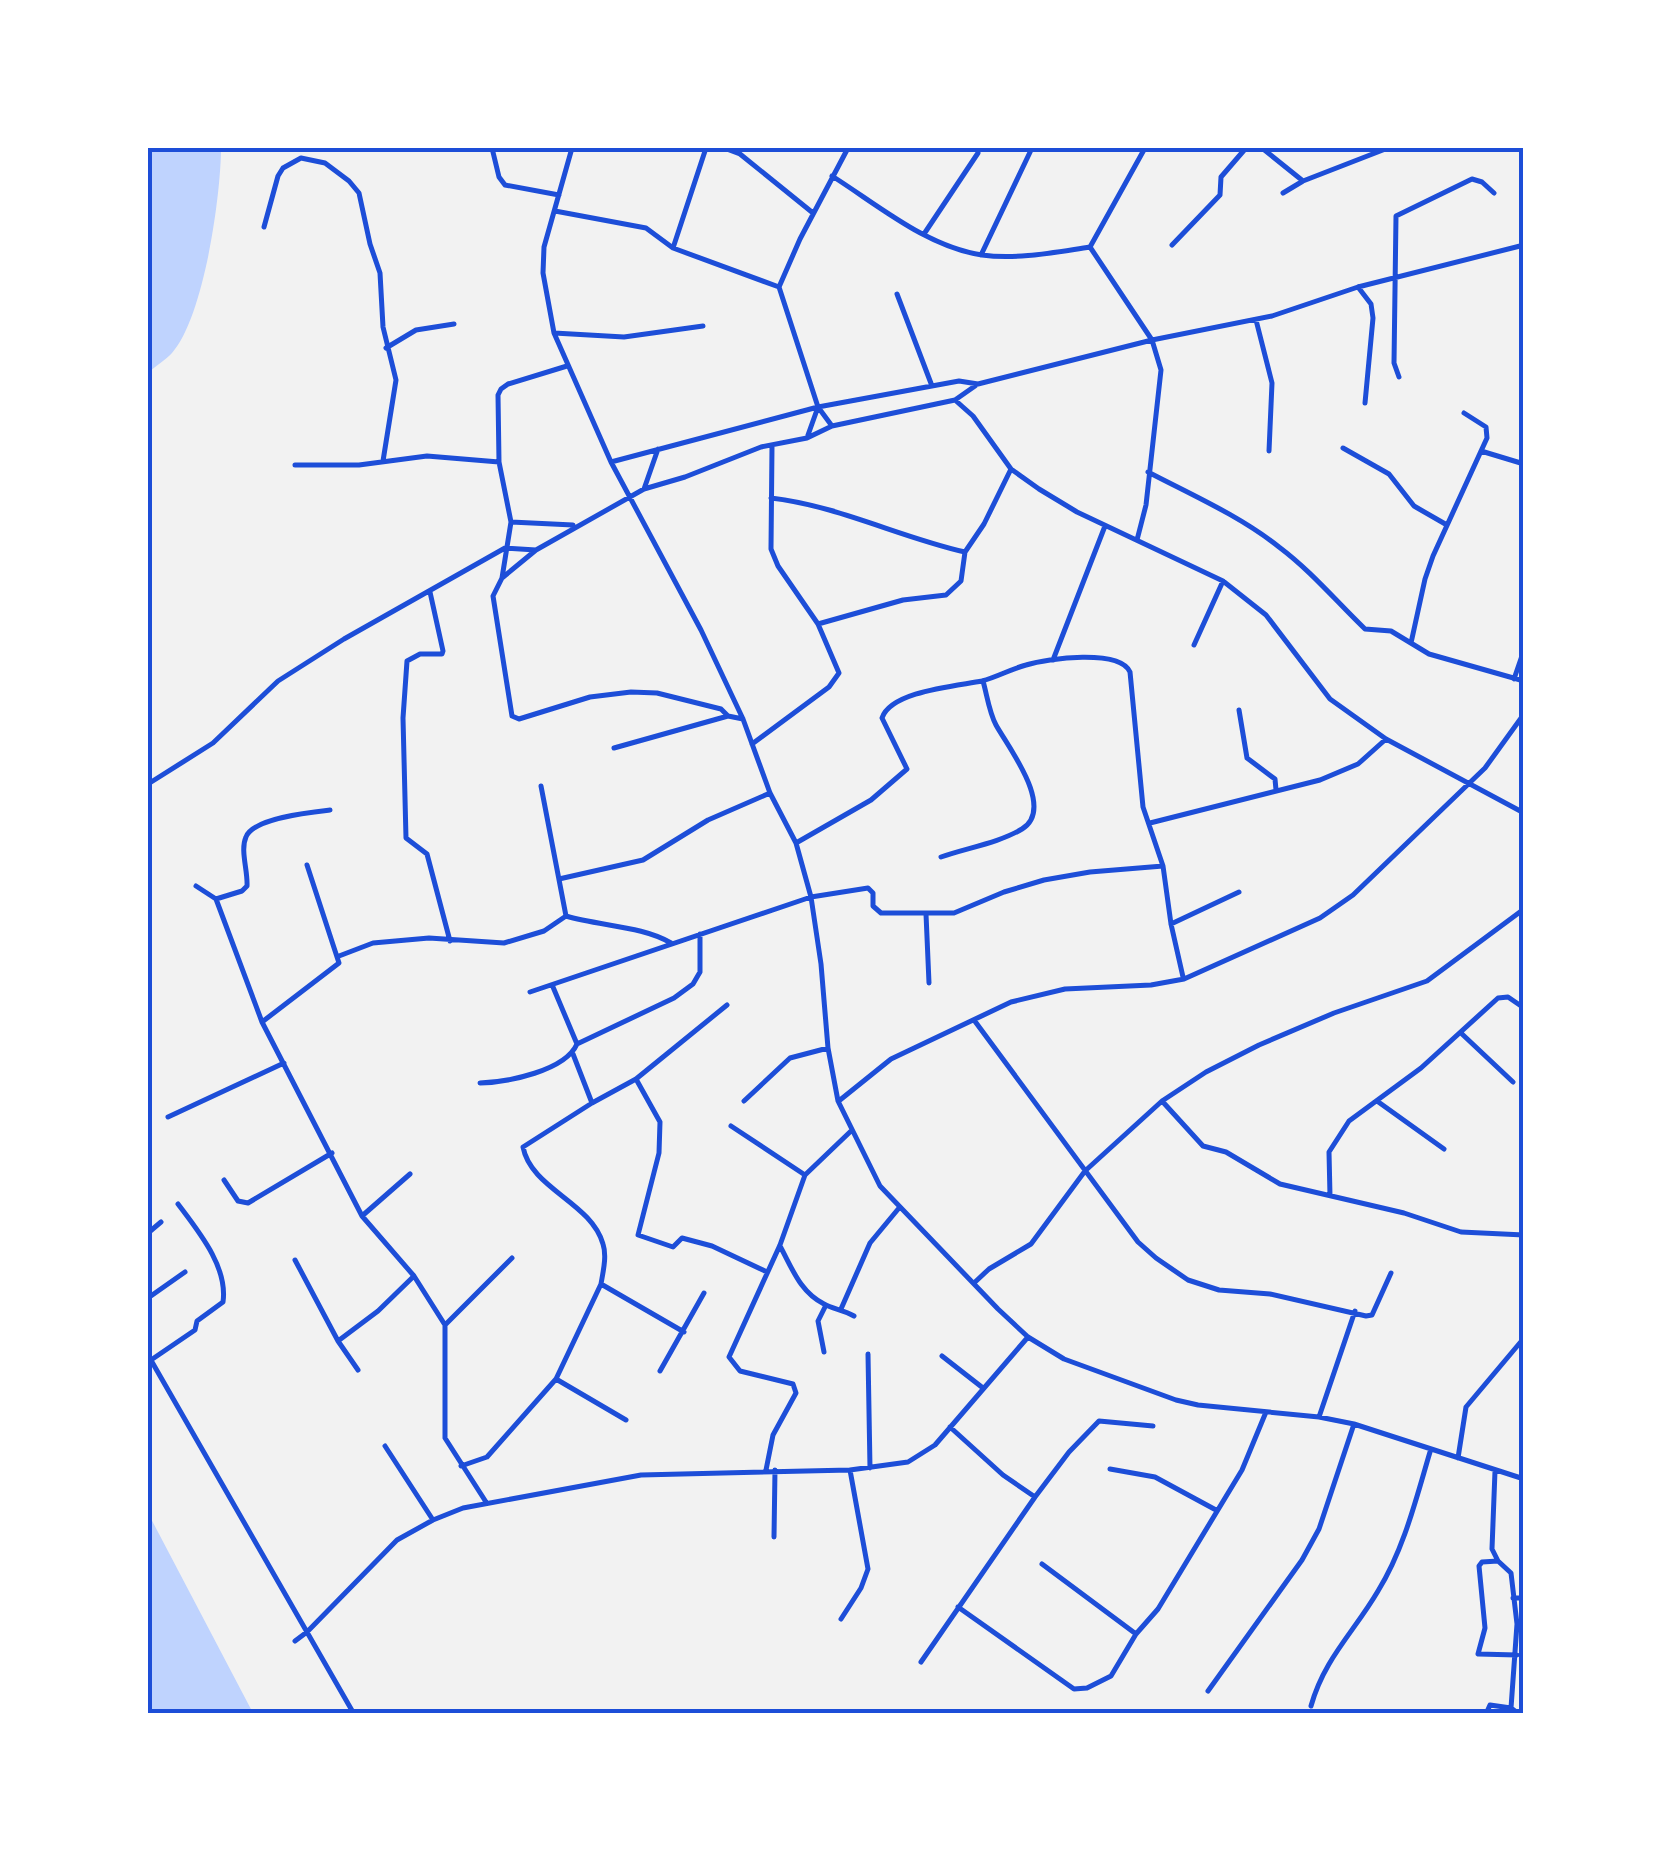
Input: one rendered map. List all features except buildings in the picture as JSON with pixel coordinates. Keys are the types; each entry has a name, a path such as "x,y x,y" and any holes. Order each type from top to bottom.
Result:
{"street":[{"path":"492,148 504,185 560,195"},
{"path":"572,148 544,247 542,272 554,333 611,462 701,630 742,719 770,793 796,843 811,896 838,1101 880,1186 1028,1337 1081,1366 1198,1405 1354,1424 1524,1480"},
{"path":"673,248 706,148"},
{"path":"724,148 741,151 813,213"},
{"path":"779,287 848,148"},
{"path":"981,254 1032,148"},
{"path":"1172,246 1220,196 1221,177 1246,148"},
{"path":"1262,148 1303,181"},
{"path":"1283,193 1303,181 1388,148"},
{"path":"1090,247 1143,149"},
{"path":"924,234 978,153"},
{"path":"264,227 278,176 291,162 314,158 349,181 359,194 380,273 386,348 396,380 384,461"},
{"path":"832,176 948,246 981,254 1028,254 1090,247"},
{"path":"1399,378 1394,363 1394,226 1400,212 1472,179 1494,192"},
{"path":"555,211 646,228 673,248 779,287 818,408 832,426"},
{"path":"502,578 536,550 644,489 807,438 832,426 955,400 978,384 1152,340 1256,320 1358,287 1524,245"},
{"path":"1090,247 1152,340 1161,378 1146,505 1137,540"},
{"path":"1358,287 1371,304 1373,318 1365,402"},
{"path":"898,294 932,386"},
{"path":"1256,320 1272,383 1269,452"},
{"path":"386,348 412,332 454,324"},
{"path":"554,333 609,337 702,326"},
{"path":"567,366 501,389 498,406 499,462 511,522 502,578 494,596 504,675 515,718 590,697 631,692 657,692 720,709 728,716"},
{"path":"611,462 818,408 959,381 978,384"},
{"path":"955,400 973,416 1011,468 1056,501 1223,581 1266,615 1330,699 1386,739 1524,813"},
{"path":"807,438 818,408"},
{"path":"1410,645 1424,579 1487,438 1486,427 1464,413"},
{"path":"752,744 836,680 838,668 818,624 778,566 771,549 772,446"},
{"path":"1344,448 1389,474 1410,503 1447,525"},
{"path":"644,489 658,449"},
{"path":"1481,451 1524,464"},
{"path":"295,465 358,465 436,456 499,462"},
{"path":"818,624 904,600 946,595 961,581 965,552 984,524 1011,468"},
{"path":"1148,472 1276,544 1314,576 1365,629 1391,631 1410,645 1524,680"},
{"path":"771,498 828,507 924,543 965,552"},
{"path":"511,522 577,525"},
{"path":"1053,660 1105,526"},
{"path":"148,784 213,743 278,681 504,548 536,550"},
{"path":"1194,644 1223,581"},
{"path":"430,592 443,651 420,654 407,661 403,718 406,838 427,854 450,941"},
{"path":"1514,679 1524,650"},
{"path":"796,843 871,800 907,769 882,718 890,705 1030,663 1108,658 1129,666 1139,784 1163,866 1184,978"},
{"path":"941,857 1024,828 1033,814 1033,800 1021,762 996,726 983,680"},
{"path":"1239,710 1246,758 1274,778 1276,790"},
{"path":"838,1101 891,1060 1011,1002 1042,993 1150,985 1184,978 1336,908 1485,768 1524,714"},
{"path":"614,748 728,716 742,719"},
{"path":"1150,824 1320,780 1358,764 1386,739"},
{"path":"541,786 566,916"},
{"path":"559,879 644,860 708,820 770,793"},
{"path":"216,899 242,892 247,886 244,840 253,828 290,815 330,810"},
{"path":"262,1022 339,963 307,865"},
{"path":"530,992 811,896 868,888 872,890 873,906 881,913 954,913 1022,886 1068,875 1163,866"},
{"path":"196,886 216,899 262,1022 362,1216 414,1276 445,1325 445,1438 486,1502"},
{"path":"1171,924 1239,892"},
{"path":"974,1283 989,1269 1031,1244 1085,1170 1162,1102 1206,1072 1334,1013 1427,981 1524,909"},
{"path":"926,914 929,983"},
{"path":"339,956 372,943 429,938 504,943 544,931 566,916"},
{"path":"566,916 599,926 644,930 671,943"},
{"path":"480,1083 529,1076 573,1054 578,1044 674,998 694,984 700,972 700,934"},
{"path":"553,986 578,1044"},
{"path":"1330,1196 1328,1152 1348,1121 1462,1034 1498,998 1508,997 1524,1008"},
{"path":"461,1466 487,1457 556,1379 602,1284 605,1248 595,1226 526,1162 523,1147 636,1079 728,1005"},
{"path":"974,1020 1138,1242 1188,1280 1218,1290 1256,1292 1366,1316 1372,1315 1391,1273"},
{"path":"1462,1034 1513,1082"},
{"path":"744,1101 790,1058 828,1048"},
{"path":"573,1054 592,1102"},
{"path":"168,1118 284,1063"},
{"path":"636,1079 660,1122 659,1153 638,1235 673,1247 682,1238 712,1246 767,1272"},
{"path":"1377,1100 1444,1149"},
{"path":"1162,1102 1205,1148 1226,1152 1280,1184 1404,1213 1461,1232 1524,1235"},
{"path":"730,1126 805,1176"},
{"path":"766,1470 772,1435 796,1393 793,1384 740,1371 728,1358 780,1245 805,1176 852,1130"},
{"path":"224,1180 238,1201 248,1202 332,1154"},
{"path":"362,1216 410,1174"},
{"path":"178,1204 215,1260 225,1286 223,1302 197,1321 195,1330 149,1357 354,1714"},
{"path":"841,1308 870,1243 899,1208"},
{"path":"148,1233 162,1222"},
{"path":"780,1245 804,1290 826,1306 841,1308 854,1316"},
{"path":"445,1325 512,1258"},
{"path":"295,1260 338,1342 358,1370"},
{"path":"148,1298 185,1272"},
{"path":"338,1342 414,1276"},
{"path":"602,1284 684,1332"},
{"path":"660,1371 704,1292"},
{"path":"824,1352 818,1321 826,1306"},
{"path":"1320,1417 1355,1312"},
{"path":"296,1640 397,1540 433,1520 486,1502 641,1475 850,1470 908,1462 935,1445 1028,1337"},
{"path":"1458,1459 1466,1407 1524,1338"},
{"path":"868,1354 870,1468"},
{"path":"942,1356 983,1388"},
{"path":"556,1379 626,1420"},
{"path":"958,1607 1077,1690 1112,1676 1242,1470 1266,1412"},
{"path":"922,1662 1035,1497 1099,1421 1152,1426"},
{"path":"1208,1691 1302,1560 1318,1529 1354,1424"},
{"path":"950,1427 1003,1475 1035,1497"},
{"path":"385,1446 433,1520"},
{"path":"1311,1706 1329,1660 1392,1568 1430,1452"},
{"path":"1110,1469 1155,1476 1216,1510"},
{"path":"774,1536 775,1470"},
{"path":"841,1620 868,1569 850,1470"},
{"path":"1496,1471 1492,1537 1498,1561 1510,1573 1517,1624 1511,1708"},
{"path":"1498,1561 1482,1562 1479,1566 1485,1628 1478,1650 1481,1656 1517,1655"},
{"path":"1042,1564 1136,1634"},
{"path":"1513,1598 1524,1598"},
{"path":"1486,1714 1490,1705 1511,1708 1520,1714"}],"water":[{"path":"148,148 221,148 214,224 202,285 183,336 172,353 148,373"},
{"path":"148,1513 253,1713 148,1713"}]}
